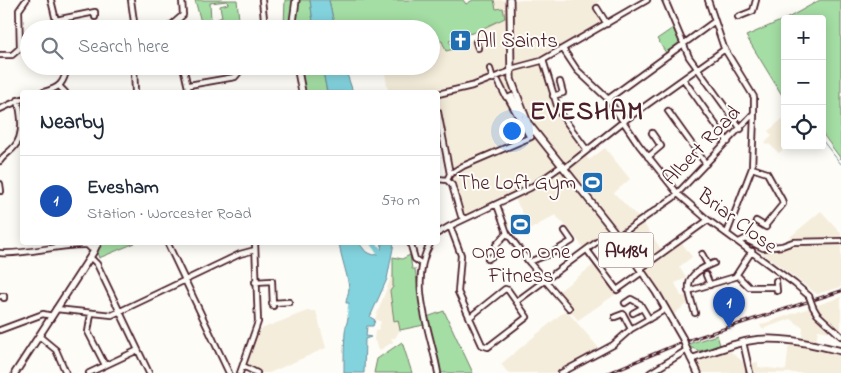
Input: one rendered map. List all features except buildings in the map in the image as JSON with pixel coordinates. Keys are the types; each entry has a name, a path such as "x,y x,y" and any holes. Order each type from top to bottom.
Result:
{"main road":[{"path":"293,20 296,0"},
{"name":"A4184","path":"510,0 511,79 518,101 536,134 613,230 641,270 666,310 698,373"},
{"path":"299,75 302,90"},
{"path":"86,245 90,257"},
{"path":"15,373 96,245"},
{"path":"692,359 743,342 761,339 792,341 841,350"}],"street":[{"path":"0,55 12,55 20,48 19,10 26,0"},
{"path":"51,0 56,20 94,12 96,17"},
{"path":"131,0 134,20"},
{"path":"177,20 183,15 182,0"},
{"path":"262,0 262,20"},
{"path":"440,93 496,79 511,70 543,60 647,0"},
{"path":"665,0 684,44 698,69 741,129"},
{"name":"Albert Road","path":"617,237 678,194 754,113 754,97 725,48 708,0"},
{"path":"756,0 754,11 758,17"},
{"path":"597,8 607,24"},
{"path":"738,17 754,11"},
{"path":"608,99 715,21"},
{"path":"476,42 478,48"},
{"path":"440,232 464,218 497,205 530,188 564,167 725,48"},
{"name":"Briar Close","path":"563,49 577,70 608,99 648,157 678,194 708,220 752,251 809,296 817,314 841,336"},
{"path":"543,60 559,112 587,150"},
{"path":"490,69 529,136 531,134 519,115 521,113 512,96 507,97"},
{"path":"50,90 60,87 66,75"},
{"path":"134,75 135,90"},
{"path":"186,75 189,90"},
{"path":"189,85 236,80 238,75"},
{"path":"684,80 728,142"},
{"path":"553,96 563,93 560,82"},
{"path":"60,87 63,90"},
{"path":"1,107 20,99"},
{"path":"668,111 706,164"},
{"path":"727,233 752,168 754,113"},
{"path":"440,122 450,174"},
{"path":"648,157 661,146 652,133"},
{"path":"447,180 450,174 463,166 536,134"},
{"path":"0,161 17,144 20,136"},
{"path":"752,168 767,173 783,202 766,227 756,221"},
{"path":"440,179 447,180 452,185 461,216 464,218"},
{"path":"0,184 1,191"},
{"path":"497,205 508,233 544,281 569,308"},
{"path":"587,250 617,290 708,220"},
{"path":"450,226 461,255 458,292 482,345 488,347 528,317 508,290 505,289 470,317"},
{"path":"529,262 554,252 572,241 565,230"},
{"path":"517,301 613,230"},
{"path":"488,257 499,252 496,245 508,233"},
{"path":"739,242 745,239 763,248 782,246 793,242 841,240"},
{"path":"0,253 39,251 67,245"},
{"path":"168,245 229,373"},
{"path":"240,373 258,322 255,245"},
{"path":"411,245 414,259 422,264"},
{"path":"430,245 422,264 420,287 438,373"},
{"path":"56,309 108,316 240,254 255,250"},
{"path":"688,291 737,275 752,251"},
{"path":"695,313 688,291 691,276 711,264 702,254"},
{"path":"90,257 94,258 149,373"},
{"path":"706,275 710,285"},
{"path":"737,275 749,287 777,289 776,281"},
{"path":"255,282 272,281 272,304 289,302"},
{"path":"625,303 631,299 642,308 649,319"},
{"path":"633,313 642,308"},
{"path":"561,373 613,345 632,329 666,310"},
{"path":"0,330 43,314 52,316"},
{"path":"91,314 88,332 105,365"},
{"path":"615,317 623,314 632,329"},
{"path":"39,336 56,350 66,373"},
{"path":"743,342 750,373"},
{"path":"650,373 687,349"},
{"path":"89,373 138,350"},
{"path":"243,366 257,373"}],"shaded area":[{"path":"494,0 601,0 593,6 608,23 542,60 559,113 587,151 584,153 589,160 605,148 630,179 614,193 642,221 663,252 680,240 692,257 679,267 687,278 675,283 681,296 686,296 690,302 674,314 665,309 612,231 585,250 571,231 555,215 531,229 514,197 468,219 463,217 448,179 449,173 440,125 440,90 388,90 385,75 440,75 440,41 442,41 447,51 475,38 476,32 500,21 503,8 496,9"},
{"path":"781,120 782,150 779,153 769,144 765,143 772,136 768,131"},
{"path":"821,211 841,233 841,287 817,294 758,250 784,246 784,242"},
{"path":"595,264 616,294 578,320 555,294"},
{"path":"393,272 393,287 390,292 394,320 398,320 400,330 395,338 391,338 393,342 380,350 374,340 375,331 378,330 381,322 375,319"},
{"path":"841,297 841,337 836,333 818,330 816,342 802,339 803,328 791,319 762,329 760,325"},
{"path":"566,310 598,347 559,373 508,373 501,364"},
{"path":"307,311 316,311 326,348 269,373 258,373 243,365 256,331"},
{"path":"789,342 841,352 841,373 752,373 751,363 758,362 758,367 786,370"},
{"path":"726,348 742,361 749,371 745,373 702,373 696,359"}],"green space":[{"path":"195,0 237,0 239,20 215,20 222,17 220,6 228,4 227,1 210,3 211,20 200,20"},
{"path":"285,0 310,0 313,20 284,20"},
{"path":"329,0 463,0 466,4 473,0 494,0 496,9 503,8 505,18 473,33 467,34 465,31 460,33 459,31 453,35 454,39 449,41 454,49 446,51 442,41 440,41 440,20 333,20"},
{"path":"820,0 841,0 841,159 826,138 826,15 793,15"},
{"path":"781,21 781,93 746,36"},
{"path":"676,26 684,44 668,56 657,39"},
{"path":"299,75 324,75 327,90 302,90"},
{"path":"99,245 130,245 99,258 97,252"},
{"path":"410,255 412,269 415,269 424,325 400,330 398,320 394,321 390,291 393,287 393,257 402,259"},
{"path":"444,311 473,373 441,373 427,317"},
{"path":"717,335 720,345 700,351 689,347 688,344"},
{"path":"402,342 412,373 374,373 377,359"}],"water":[{"path":"310,0 329,0 333,20 313,20"},
{"path":"324,75 347,75 352,90 327,90"},
{"path":"339,245 361,245 366,252 374,255 378,254 375,250 377,248 381,250 382,245 394,245 387,279 370,317 375,320 373,326 367,326 366,336 371,337 365,339 364,373 344,373 345,333 349,311 349,303 346,303 349,287"}],"waterway":[{"path":"826,145 841,164"},
{"path":"374,245 382,255"},
{"path":"349,315 350,306"}],"railway":[{"path":"608,373 680,343 841,291"}],"place":[{"name":"All Saints","path":"460,40"},
{"name":"The Loft Gym","path":"592,182"},
{"name":"One on One Fitness","path":"521,224"},
{"name":"Evesham","path":"729,328"}],"district":[{"name":"EVESHAM","path":"587,110"}]}
